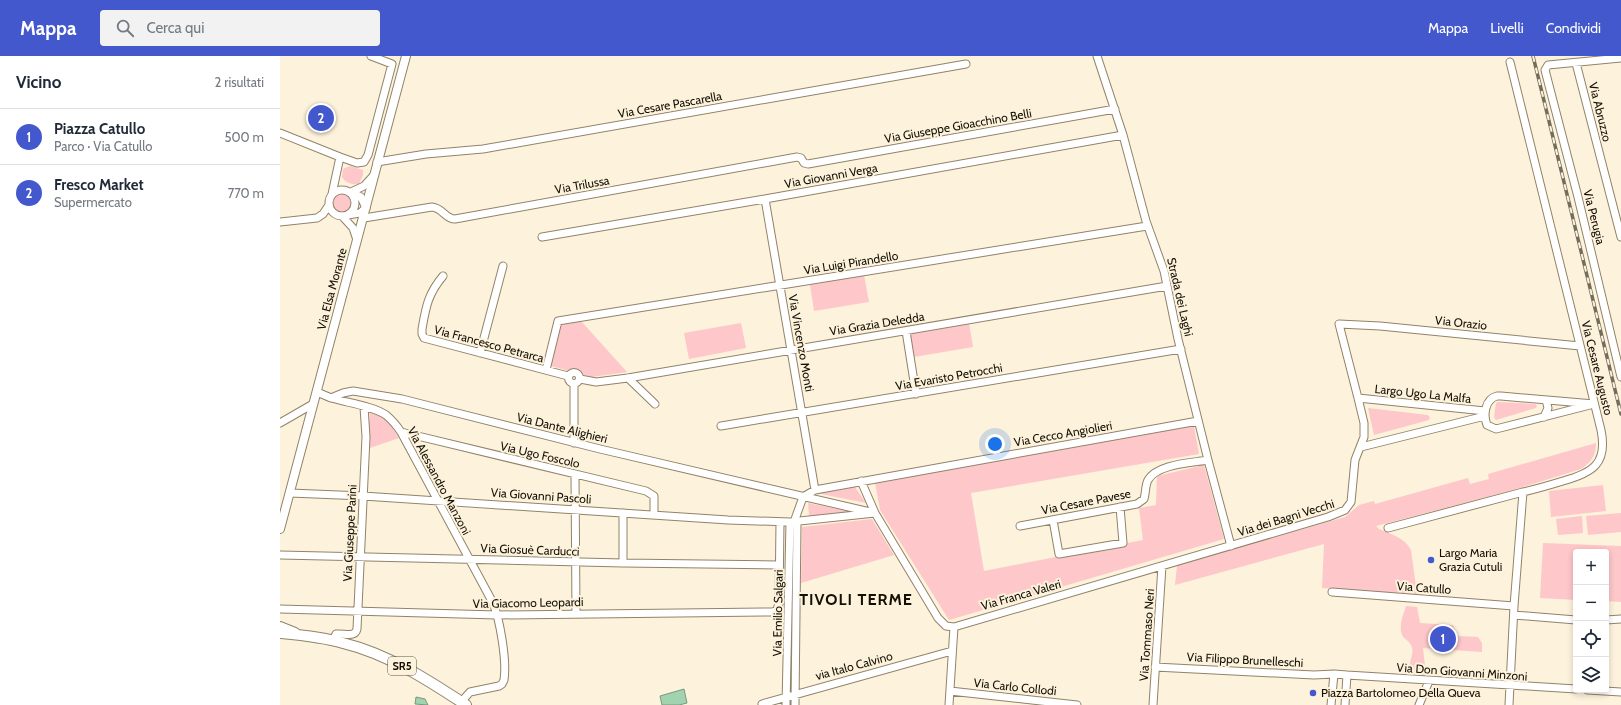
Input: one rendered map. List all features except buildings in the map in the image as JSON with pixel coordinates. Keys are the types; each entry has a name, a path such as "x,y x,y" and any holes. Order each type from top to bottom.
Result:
{"main road":[{"name":"SR5","path":"280,633 333,640 361,648 398,664 463,704"}],"street":[{"path":"280,133 340,157 360,163 364,162 368,155 392,64 371,56"},
{"name":"Via Elsa Morante","path":"280,529 406,56"},
{"name":"Strada dei Laghi","path":"1097,56 1124,135 1147,226 1161,259 1180,349 1231,546"},
{"path":"1576,63 1621,58"},
{"name":"Via Cesare Augusto","path":"1388,528 1577,477 1588,472 1597,465 1604,446 1510,62"},
{"name":"Via Perugia","path":"1576,63 1548,66 1545,68 1545,72 1578,197 1621,377"},
{"name":"Via Abruzzo","path":"1576,63 1621,237"},
{"name":"Via Cesare Pascarella","path":"377,162 426,154 483,149 966,64"},
{"name":"Via Giuseppe Gioacchino Belli","path":"804,163 808,164 1116,109"},
{"name":"Via Giovanni Verga","path":"542,237 1124,135"},
{"path":"280,222 317,218 323,214 329,205 340,157"},
{"name":"Via Trilussa","path":"364,218 432,207 439,209 450,219 455,219 797,157 801,158 804,163"},
{"path":"348,191 364,186 374,175"},
{"path":"335,177 338,183 354,196 354,208 345,215"},
{"path":"329,205 332,212 345,215 360,213 366,208 361,197 348,191 338,190 332,194"},
{"name":"Via Vincenzo Monti","path":"765,199 815,490"},
{"path":"345,215 353,228 357,240"},
{"name":"Via Luigi Pirandello","path":"546,370 558,322 1147,226"},
{"path":"480,353 503,266"},
{"name":"Via Francesco Petrarca","path":"443,276 435,285 429,296 422,328 423,336 430,340 568,376 568,380 577,382"},
{"name":"Via Grazia Deledda","path":"577,382 603,382 628,378 1167,286"},
{"name":"Via Orazio","path":"1339,324 1380,326 1580,346"},
{"name":"Via dei Bagni Vecchi","path":"1231,546 1328,517 1345,510 1351,502 1355,460 1364,439 1364,430 1358,398 1339,324"},
{"path":"906,330 916,394"},
{"name":"Via Evaristo Petrocchi","path":"720,426 1180,349"},
{"path":"628,378 655,404"},
{"path":"574,443 577,382"},
{"name":"Via Dante Alighieri","path":"331,398 353,391 387,396 420,403 574,443 875,513"},
{"path":"316,392 331,398"},
{"name":"Largo Ugo La Malfa","path":"1494,396 1594,404 1496,429 1487,425 1485,414 1489,402 1494,396"},
{"name":"Via Alessandro Manzoni","path":"331,398 380,412 388,416 401,432 493,603 498,615 505,676 503,682 497,686 470,692 463,704"},
{"name":"Largo Ugo La Malfa","path":"1358,398 1485,414"},
{"path":"1544,417 1548,408 1546,400"},
{"path":"280,423 314,404"},
{"name":"Via Giuseppe Parini","path":"333,640 336,634 354,634 356,632 364,496 366,437 364,407"},
{"name":"Largo Ugo La Malfa","path":"1361,447 1485,414"},
{"name":"Via Cecco Angiolieri","path":"803,496 815,490 861,481 1198,420"},
{"name":"Via Ugo Foscolo","path":"401,432 651,492 654,498 654,515"},
{"name":"Via Cesare Pavese","path":"1020,526 1137,504 1142,501 1145,496 1148,482 1155,473 1167,468 1208,460"},
{"path":"575,474 576,613"},
{"path":"861,481 875,513 952,643"},
{"path":"1509,705 1514,606 1523,492"},
{"name":"Via Giovanni Pascoli","path":"290,494 437,500 780,522 794,522 875,513"},
{"path":"794,522 803,496"},
{"path":"1052,520 1059,554 1123,543 1120,508"},
{"path":"623,513 623,563"},
{"path":"780,522 780,565"},
{"name":"Via Emilio Salgari","path":"794,522 795,705"},
{"name":"Via Emilio Salgari","path":"786,705 794,522"},
{"name":"Via Franca Valeri","path":"954,627 1231,546"},
{"name":"Via Giosuè Carducci","path":"280,555 780,565"},
{"name":"Via Giacomo Leopardi","path":"280,609 498,615 768,612 777,610 779,603 780,565"},
{"name":"Via Tommaso Neri","path":"1153,705 1162,566"},
{"name":"Via Catullo","path":"1332,592 1514,606"},
{"path":"1514,615 1573,620"},
{"path":"938,618 946,626 954,627 949,705"},
{"path":"1609,620 1621,619"},
{"path":"280,626 313,637"},
{"name":"via Italo Calvino","path":"762,704 952,651"},
{"name":"Via Filippo Brunelleschi","path":"1156,667 1314,675 1334,674"},
{"path":"1332,705 1334,674 1347,675 1345,705"},
{"name":"Via Don Giovanni Minzoni","path":"1347,675 1573,689"},
{"path":"1419,705 1429,681"},
{"name":"Via Carlo Collodi","path":"950,691 1050,704 1077,705"},
{"path":"1609,691 1621,692"}],"shaded area":[{"path":"350,166 363,170 363,175 359,184 349,183 342,177 343,169"},
{"path":"342,194 348,197 351,203 348,209 342,212 336,209 333,203 336,197"},
{"path":"864,275 869,302 814,311 810,285"},
{"path":"581,321 627,372 592,377 551,366 561,325"},
{"path":"741,323 746,348 689,359 684,333"},
{"path":"969,323 973,347 914,357 910,333"},
{"path":"1496,403 1535,404 1537,406 1536,408 1496,420 1494,417"},
{"path":"1368,408 1428,415 1430,418 1429,420 1374,435"},
{"path":"370,411 384,418 399,438 367,449"},
{"path":"1194,426 1199,454 971,493 984,571 1143,540 1139,508 1156,505 1157,476 1204,465 1224,539 949,620 880,510 875,482"},
{"path":"1596,443 1595,452 1592,458 1588,464 1581,469 1510,491 1376,526 1379,529 1401,539 1411,550 1417,594 1322,588 1324,544 1175,585 1177,565 1345,517 1359,505 1374,501 1375,504 1468,478 1470,484 1489,479 1488,474"},
{"path":"1603,485 1606,511 1551,517 1549,491"},
{"path":"855,487 866,503 816,493"},
{"path":"808,503 852,512 809,516"},
{"path":"1621,513 1621,532 1588,535 1586,516"},
{"path":"1582,516 1583,533 1558,535 1556,519"},
{"path":"872,519 894,555 801,583 802,527"},
{"path":"1543,543 1621,546 1621,602 1609,601 1609,549 1573,549 1573,600 1540,598"},
{"path":"1406,606 1417,607 1420,623 1453,625 1458,636 1478,637 1482,643 1482,652 1423,648 1426,675 1415,674 1410,667 1412,646 1404,638 1401,631 1401,622"},
{"path":"684,689 687,703 679,705 662,705 660,696"},
{"path":"416,697 425,699 428,705 415,704"}],"railway":[{"path":"1533,56 1621,414"}],"place":[{"name":"Fresco Market","path":"321,118"},
{"name":"Largo Maria Grazia Cutuli","path":"1431,560"},
{"name":"Piazza Catullo","path":"1443,639"},
{"name":"Piazza Bartolomeo Della Queva","path":"1313,693"}],"district":[{"name":"TIVOLI TERME","path":"856,599"}]}
